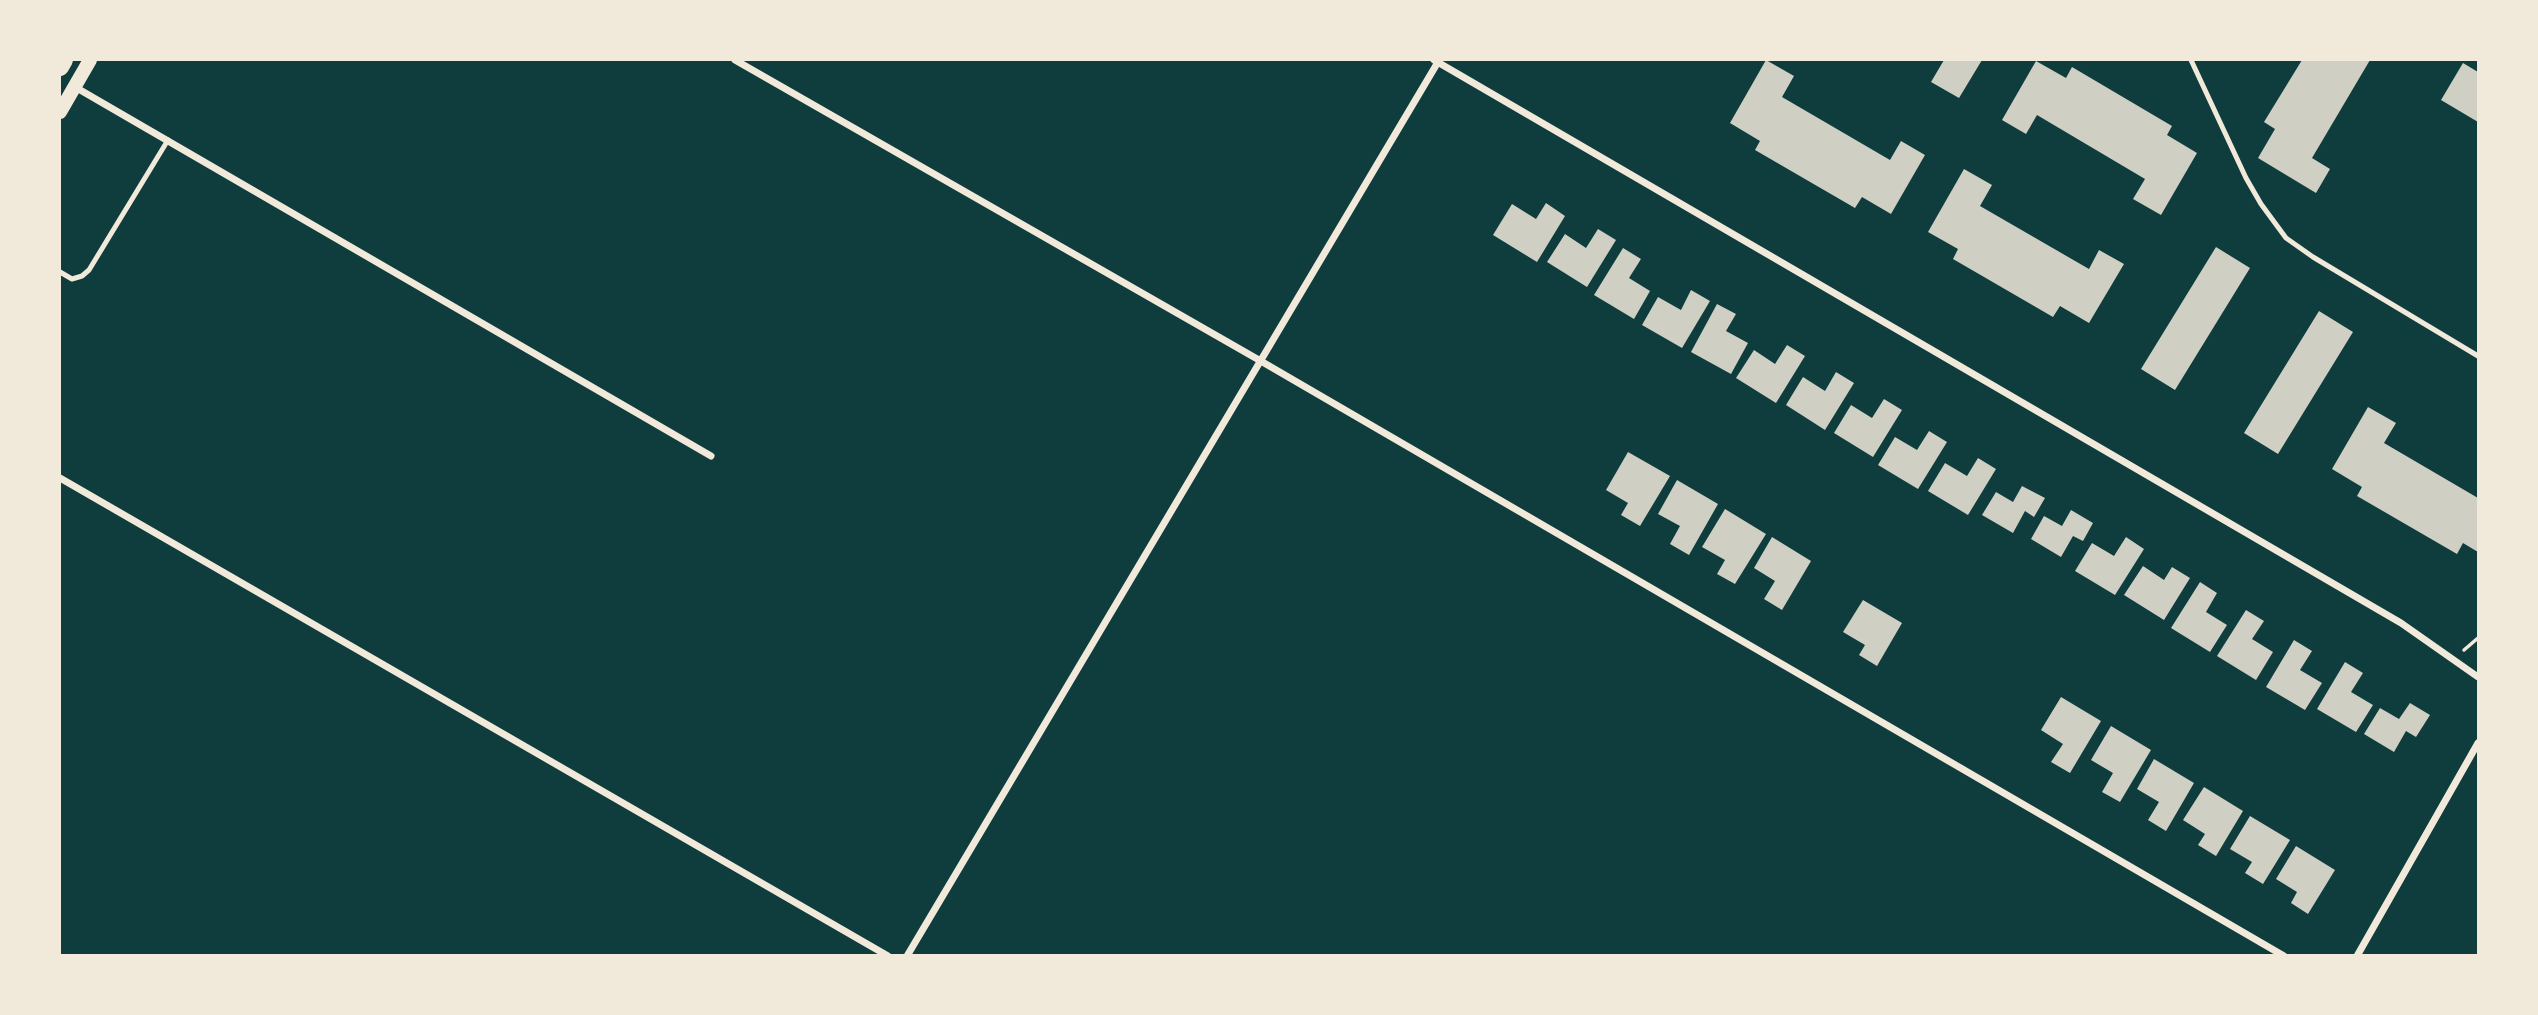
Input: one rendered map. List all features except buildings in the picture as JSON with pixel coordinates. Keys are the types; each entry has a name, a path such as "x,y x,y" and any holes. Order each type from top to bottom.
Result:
{"highway":[{"path":"60,66 64,60"}],"main road":[{"path":"60,112 90,60"}],"street":[{"path":"734,60 1259,360 2284,956"},
{"path":"907,956 1436,61 2376,609 2479,677"},
{"path":"74,86 711,456"},
{"path":"60,478 888,956"},
{"path":"2357,956 2479,743"}],"lane":[{"path":"2191,60 2246,178 2260,204 2286,238 2313,257 2479,356"},
{"path":"60,272 72,279 89,270 168,141"}],"path":[{"path":"2453,658 2479,638"}]}
